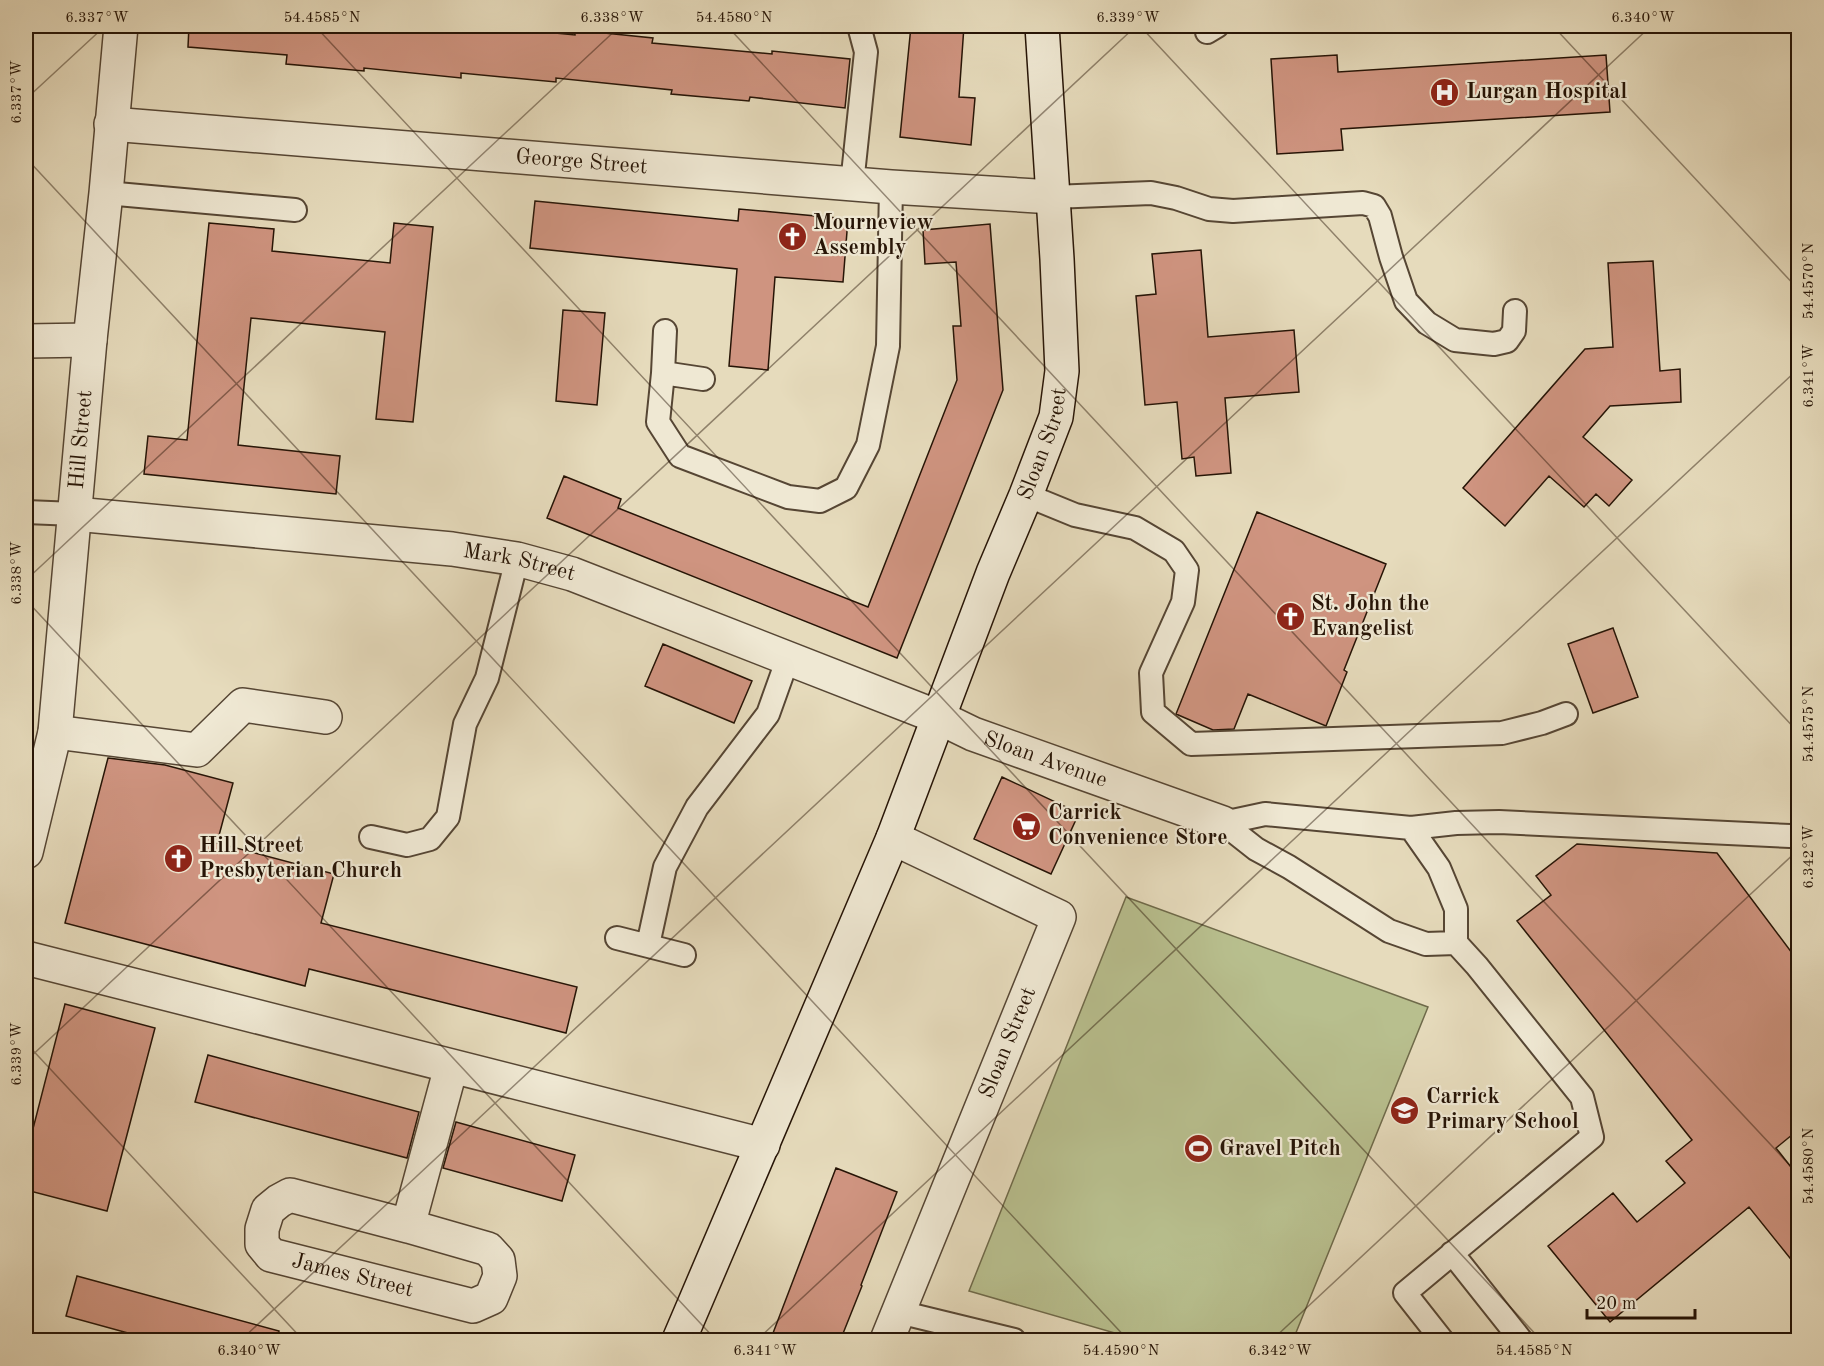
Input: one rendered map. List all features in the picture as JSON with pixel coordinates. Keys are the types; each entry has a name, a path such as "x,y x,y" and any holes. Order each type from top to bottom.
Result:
{"street":[{"name":"Hill Street","path":"26,852 55,732 121,26"},
{"name":"Sloan Street","path":"679,1341 893,838 993,573 1056,417 1062,371 1042,26"},
{"name":"George Street","path":"111,124 852,184 1053,197"},
{"path":"26,341 90,340"},
{"name":"Mark Street","path":"75,514 452,549 517,559 572,574 938,717"},
{"path":"55,732 197,750 243,705 325,717"},
{"name":"Sloan Avenue","path":"938,717 973,734 1223,822"},
{"name":"Sloan Street","path":"893,838 1059,917 893,1326"},
{"path":"26,958 763,1145"},
{"path":"408,1226 451,1067"},
{"name":"James Street","path":"290,1195 408,1226 488,1249 498,1260 500,1276 491,1298 473,1306 272,1255 262,1244 262,1229 268,1210 290,1195"}],"lane":[{"path":"852,184 866,52 859,26"},
{"path":"665,331 658,422 680,456 788,497 820,501 846,488 868,445 888,346 891,187"},
{"path":"106,193 295,210"},
{"path":"1053,197 1150,193 1176,198 1209,209 1233,211 1363,203 1374,206 1380,216 1406,301 1427,323 1455,340 1494,344 1507,341 1514,331 1515,311"},
{"path":"663,373 703,379"},
{"path":"1026,495 1075,515 1135,528 1174,551 1186,570 1183,602 1151,674 1154,712 1191,744 1502,733 1566,714"},
{"path":"26,512 75,514"},
{"path":"371,837 407,845 430,839 448,817 465,724 487,678 517,559"},
{"path":"648,945 665,867 697,807 768,714 788,658"},
{"path":"1223,822 1265,814 1411,828 1456,823 1499,822 1790,836"},
{"path":"1223,822 1256,849 1289,867 1389,931 1426,944 1456,943"},
{"path":"1411,828 1439,868 1456,909 1456,943 1582,1097 1592,1137 1405,1293 1442,1341"},
{"path":"617,938 684,955"},
{"path":"1452,1253 1521,1341"},
{"path":"893,1326 1014,1341"}],"green space":[{"name":"Gravel Pitch","path":"1126,897 1428,1007 1293,1340 1139,1340 969,1291"}],"building":[{"path":"189,26 430,26 482,30 482,26 575,35 575,30 653,38 652,43 850,59 845,108 750,97 749,101 671,94 672,90 556,78 556,82 461,73 461,78 364,68 364,71 286,64 287,55 188,47"},
{"path":"911,26 964,26 959,97 975,98 971,145 900,137"},
{"path":"1337,55 1338,72 1606,55 1610,112 1341,129 1343,150 1277,154 1271,59"},
{"path":"535,201 738,221 739,209 848,219 843,282 775,277 768,370 729,366 737,269 530,248"},
{"path":"209,223 274,229 272,251 390,263 394,223 433,227 413,422 376,419 385,332 251,318 238,445 340,456 336,494 144,474 148,436 187,440"},
{"path":"990,224 1003,390 897,658 547,518 564,476 621,499 618,508 868,607 957,380 953,326 961,326 956,262 925,264 923,230"},
{"path":"1201,250 1208,337 1294,330 1299,392 1225,398 1231,473 1196,476 1194,457 1182,459 1177,402 1145,405 1136,296 1156,294 1152,254"},
{"path":"1653,261 1660,371 1680,369 1681,402 1610,406 1583,437 1632,480 1609,506 1596,494 1584,507 1549,476 1505,526 1463,488 1585,349 1613,347 1608,263"},
{"path":"563,310 605,313 597,405 556,401"},
{"name":"St. John the Evangelist","path":"1257,512 1386,564 1344,670 1347,672 1326,726 1248,694 1234,729 1213,730 1176,714"},
{"path":"1613,628 1638,697 1593,713 1568,644"},
{"path":"663,644 752,681 734,723 645,686"},
{"name":"Hill Street Presbyterian Church","path":"108,758 165,765 233,783 217,843 334,874 321,923 577,987 566,1033 309,969 305,986 65,923"},
{"name":"Carrick Convenience Store","path":"1002,777 1079,813 1051,874 974,839"},
{"path":"1577,844 1717,853 1798,961 1798,1130 1776,1148 1798,1176 1798,1268 1749,1207 1610,1322 1548,1246 1613,1193 1637,1222 1685,1183 1666,1161 1692,1140 1517,921 1551,895 1536,876"},
{"path":"65,1004 155,1028 107,1211 26,1190 26,1156"},
{"path":"208,1055 419,1112 407,1158 195,1102"},
{"path":"456,1122 575,1155 562,1201 443,1168"},
{"path":"836,1168 897,1192 862,1286 840,1341 770,1341"},
{"path":"77,1276 279,1331 277,1341 157,1341 66,1316"}],"place":[{"name":"Lurgan Hospital","path":"1445,92"},
{"name":"Mourneview Assembly","path":"792,236"},
{"name":"St. John the Evangelist","path":"1290,617"},
{"name":"Carrick Convenience Store","path":"1027,826"},
{"name":"Hill Street Presbyterian Church","path":"178,859"},
{"name":"Carrick Primary School","path":"1405,1110"},
{"name":"Gravel Pitch","path":"1198,1149"}]}
